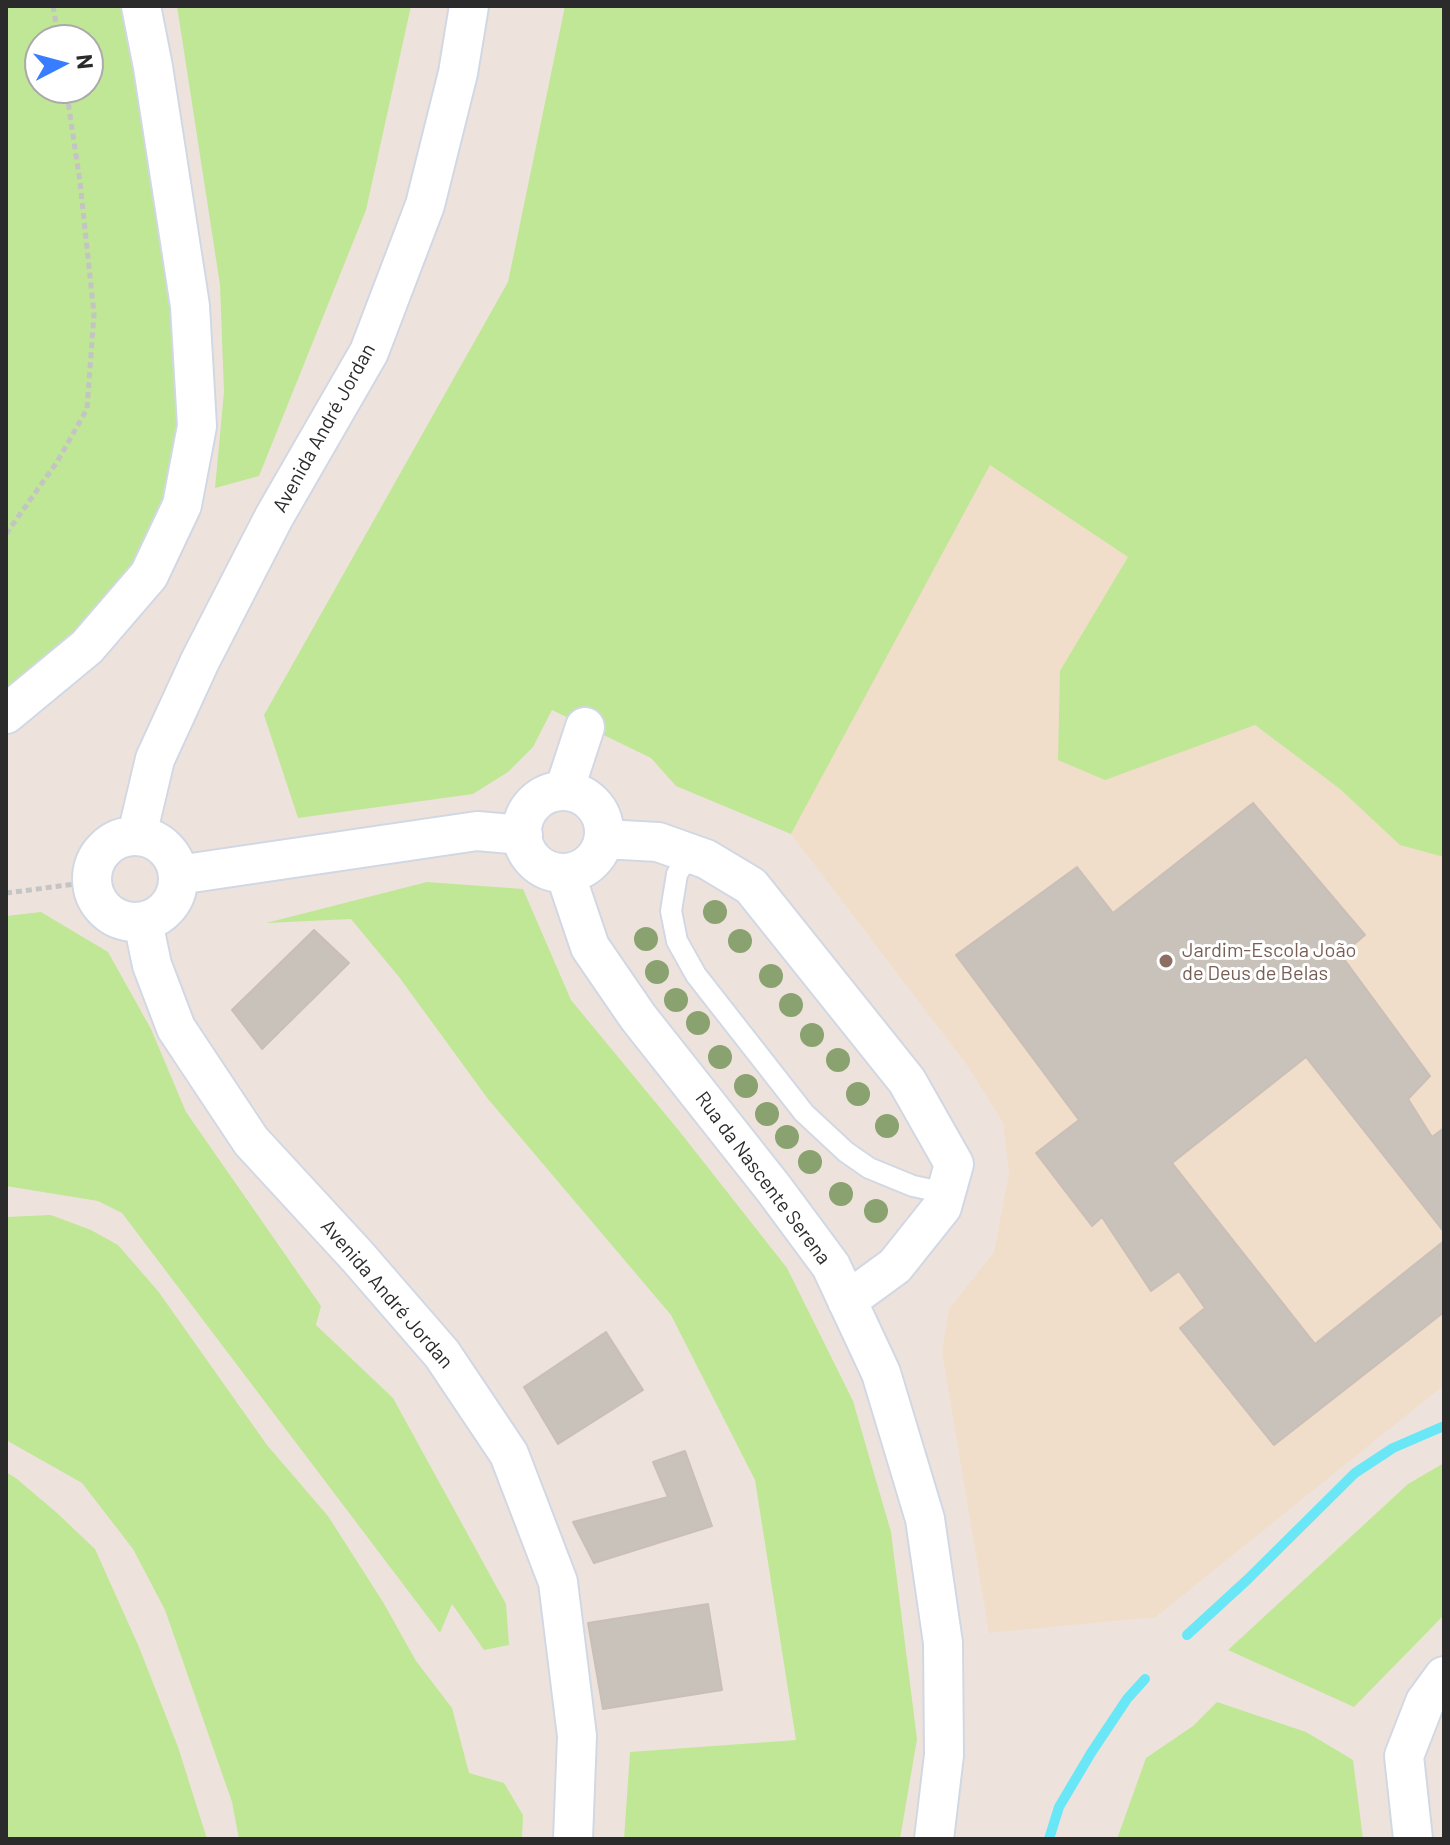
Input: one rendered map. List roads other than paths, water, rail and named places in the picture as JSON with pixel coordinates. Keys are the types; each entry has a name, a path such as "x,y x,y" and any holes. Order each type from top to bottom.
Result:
{"street":[{"path":"6,714 87,647 149,575 182,505 197,426 190,306 141,6"},
{"name":"Avenida André Jordan","path":"137,835 155,759 200,661 274,517 369,352 425,205 458,73 469,6"},
{"path":"564,791 585,727"},
{"path":"564,791 590,801 604,825 604,839 599,852 590,863 565,873 552,872 531,858 523,835 529,809 539,799 564,791"},
{"path":"178,875 477,831 523,835"},
{"path":"137,835 152,838 165,847 174,860 178,875 177,891 170,905 158,916 143,922 124,921 108,913 96,900 91,882 94,864 103,848 119,838 137,835"},
{"path":"604,839 658,842 706,859 751,886 907,1081 954,1164 942,1207 895,1266 847,1301"},
{"name":"Rua da Nascente Serena","path":"565,873 590,947 638,1017 831,1266 881,1373 925,1519 943,1643 944,1755 934,1839"},
{"name":"Avenida André Jordan","path":"143,922 152,965 176,1028 251,1141 442,1354 509,1454 558,1582 577,1736 573,1839"},
{"path":"1413,1839 1404,1756 1425,1702 1444,1676"}],"lane":[{"path":"690,853 677,874 671,911 677,941 696,975 804,1113 846,1152 869,1168 913,1186 946,1193"}],"waterway":[{"path":"1187,1635 1355,1473 1393,1448 1444,1426"},
{"path":"1049,1839 1059,1807 1091,1753 1127,1699 1145,1679"}],"place":[{"name":"Jardim-Escola João de Deus de Belas","path":"1166,961"}]}
